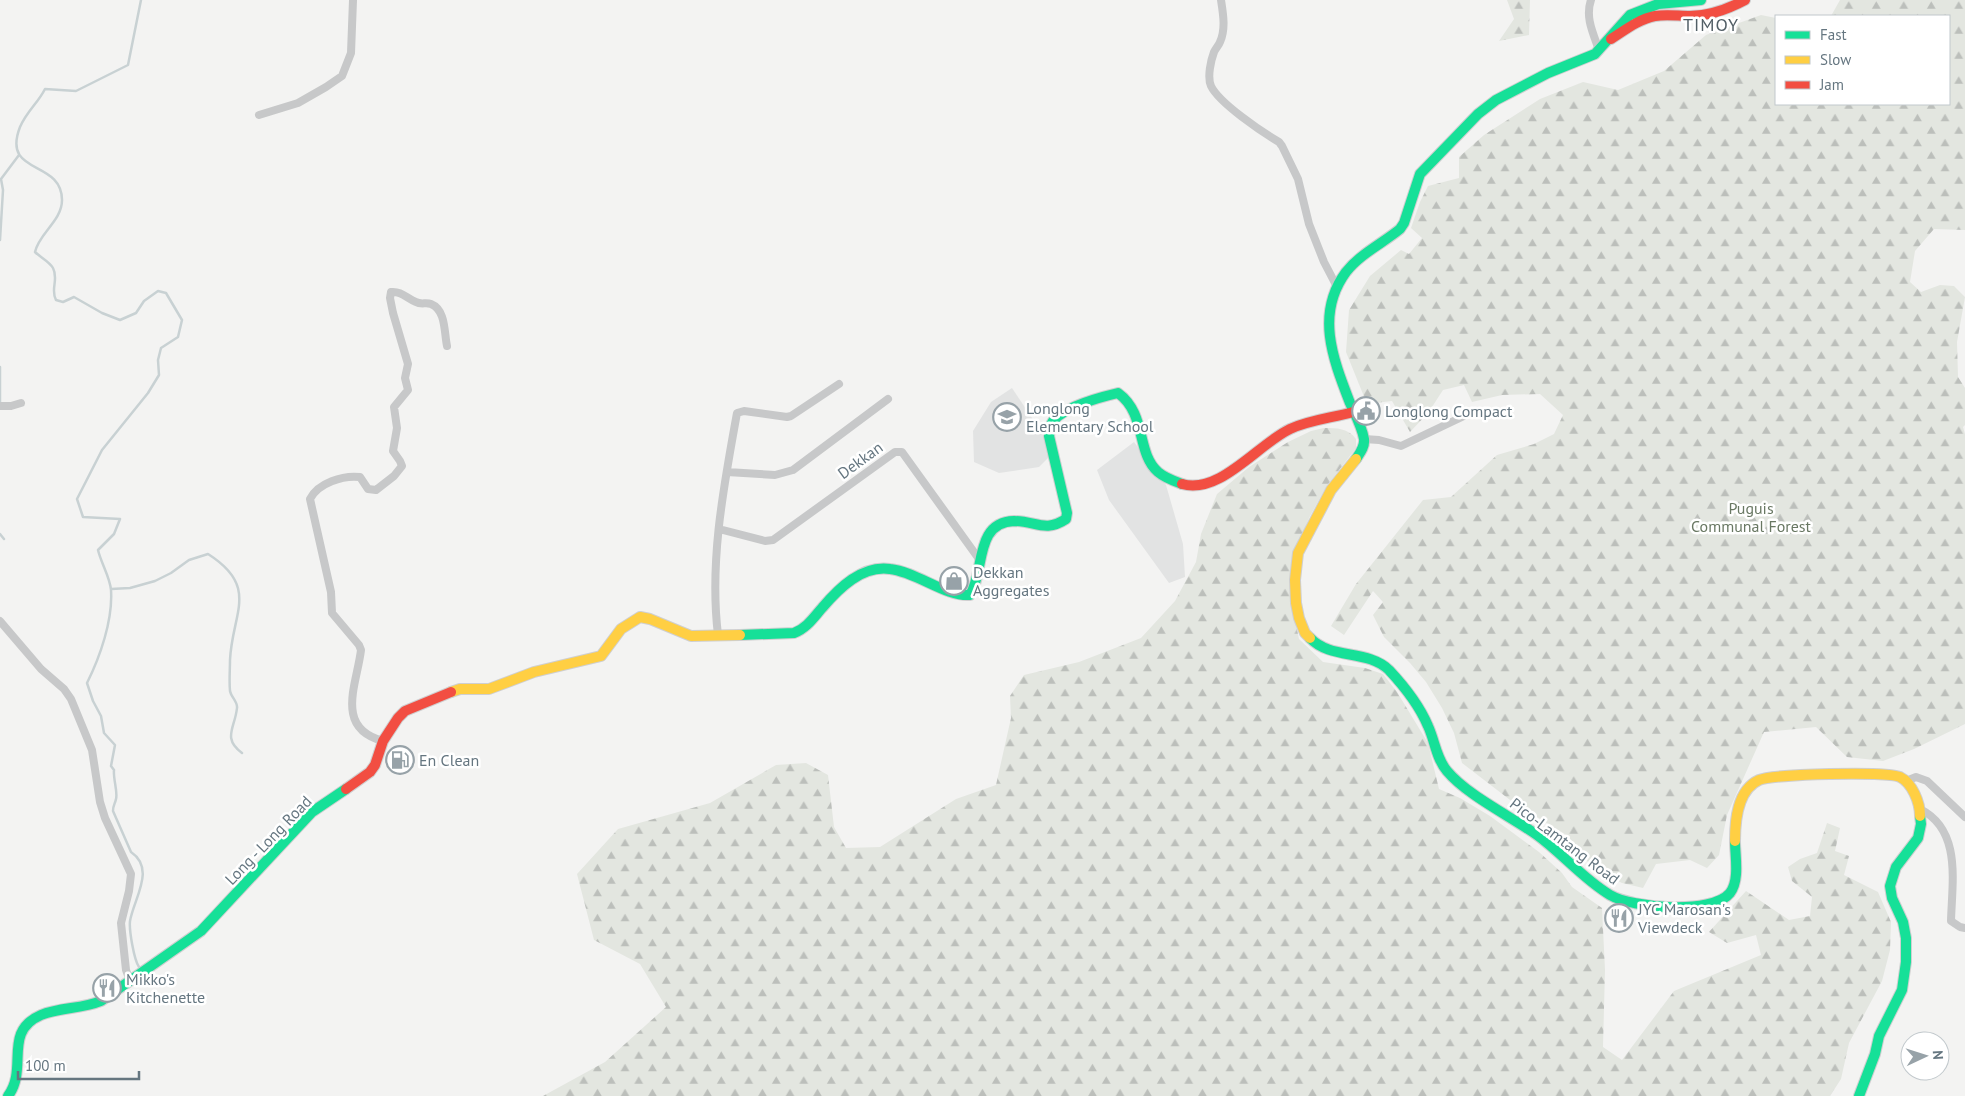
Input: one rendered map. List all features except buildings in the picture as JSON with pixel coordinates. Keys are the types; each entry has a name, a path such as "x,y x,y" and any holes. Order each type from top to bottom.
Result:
{"main road":[{"path":"1364,439 1331,350 1327,315 1336,285 1358,260 1400,229 1404,223 1420,174 1478,114 1496,100 1548,73 1582,60 1599,50 1620,24 1630,15 1658,4 1701,0"},
{"path":"1608,41 1644,19 1654,16 1669,14 1711,15 1724,11 1745,0"},
{"name":"Long - Long Road","path":"8,1096 16,1082 18,1044 23,1029 28,1024 40,1015 95,1004 193,938 209,925 312,812 370,772 375,765 383,741 398,718 405,711 460,689 489,689 534,672 601,656 621,629 636,618 643,617 690,636 800,632 845,586 866,572 882,568 897,570 920,578 950,594 970,595 974,591 977,582 979,559 989,535 997,526 1006,522 1018,522 1046,528 1054,527 1066,519 1067,512 1049,436 1050,426 1059,415 1100,397 1118,393 1128,400 1133,408 1153,467 1161,475 1182,484 1202,484 1220,479 1284,432 1306,424 1353,412"},
{"name":"Pico-Lamtang Road","path":"1364,439 1362,451 1332,489 1303,540 1297,557 1295,576 1296,604 1303,630 1312,642 1324,649 1368,657 1382,663 1416,705 1428,727 1440,762 1446,771 1458,783 1554,848 1601,890 1622,902 1665,907 1712,903 1727,896 1733,889 1735,882 1735,822 1740,802 1748,789 1759,780 1790,776 1843,774 1898,776 1906,781"},
{"path":"1860,1096 1875,1054 1879,1036 1902,990 1906,962 1906,938 1903,922 1892,898 1891,877 1896,867 1918,838 1921,824 1920,809 1906,781"}],"street":[{"path":"259,115 298,103 342,76 351,53 353,0"},
{"path":"1221,0 1224,24 1222,40 1214,52 1210,84 1223,100 1282,146 1298,179 1309,224 1324,262 1336,285"},
{"path":"1591,0 1587,10 1591,30 1599,50"},
{"path":"383,741 374,738 356,722 351,706 361,650 359,645 332,613 331,592 310,499 313,493 345,477 360,477 368,489 376,490 394,476 402,466 393,451 397,428 394,407 408,390 405,378 408,364 390,298 391,292 403,294 416,303 429,303 438,308 442,315 447,346"},
{"path":"718,635 716,616 716,558 737,413 744,411 791,416 839,384"},
{"path":"727,472 775,475 793,470 888,399"},
{"path":"0,406 11,406 21,403"},
{"path":"1364,439 1372,438 1401,446 1464,416"},
{"name":"Dekkan","path":"719,529 765,541 772,540 898,451 902,452 979,559"},
{"path":"0,621 41,669 64,689 71,699 92,750 104,818 130,874 130,891 121,923 126,970 130,981"},
{"path":"1906,781 1916,777 1927,781 1965,817"},
{"path":"1920,809 1931,815 1949,840 1952,853 1951,921 1965,928"}],"shaded area":[{"name":"Longlong Elementary School","path":"1012,388 1046,439 1050,456 1039,467 999,473 974,462 973,431 991,402"},
{"path":"1134,442 1166,485 1183,544 1185,577 1169,583 1109,500 1097,470"}],"green space":[{"path":"1507,0 1530,0 1529,35 1499,41 1514,19"},
{"name":"Puguis Communal Forest","path":"1840,0 1965,0 1965,230 1934,229 1915,251 1910,282 1921,292 1940,285 1954,286 1965,297 1957,342 1958,377 1965,388 1965,425 1963,427 1965,434 1965,724 1914,749 1883,761 1847,757 1816,727 1764,732 1727,815 1719,855 1707,868 1690,860 1656,864 1643,888 1622,883 1600,872 1588,862 1568,836 1514,803 1462,763 1454,733 1442,708 1426,682 1384,637 1373,615 1383,602 1373,591 1344,635 1331,626 1356,584 1423,500 1451,497 1497,455 1534,444 1554,434 1563,415 1540,394 1502,395 1472,402 1464,385 1443,390 1428,413 1410,432 1392,401 1367,404 1346,352 1349,310 1370,276 1401,250 1409,254 1422,238 1411,228 1428,186 1459,178 1459,157 1484,135 1540,99 1583,82 1618,90 1664,71 1706,35 1761,15 1775,18 1775,105 1950,105 1950,15 1832,15"},
{"path":"1324,428 1338,429 1353,435 1356,439 1356,448 1326,487 1309,518 1292,560 1290,595 1299,639 1323,662 1365,668 1383,674 1397,692 1428,743 1439,789 1460,798 1490,816 1539,852 1562,873 1572,887 1602,908 1605,970 1603,1047 1622,1060 1674,991 1761,955 1756,935 1727,943 1709,932 1746,891 1789,920 1810,916 1812,897 1792,881 1788,867 1800,859 1817,853 1827,823 1840,828 1835,851 1849,856 1844,875 1878,892 1891,922 1890,950 1882,981 1849,1043 1841,1079 1830,1096 543,1096 605,1062 666,1007 640,964 594,940 577,874 618,829 710,803 776,765 806,763 828,775 834,827 846,848 880,847 956,799 996,785 1011,718 1010,696 1024,675 1079,662 1141,638 1175,601 1196,562 1201,534 1217,494 1249,467 1288,442 1311,431"}],"waterway":[{"path":"139,967 132,945 130,921 141,884 142,867 138,859 131,852 113,811 116,793 114,770 111,766 115,745 104,733 101,716 93,701 87,683 105,638 111,602 110,585 98,550 114,534 120,519 83,517 77,499 102,450 148,393 159,375 158,360 161,348 178,337 182,320 166,293 158,291 144,301 136,313 120,320 102,313 74,297 63,302 56,300 54,296 55,272 50,264 35,252 37,245 55,221 61,207 62,200 59,187 53,178 25,161 19,153 16,143 23,121 45,89 76,91 128,65 141,0"},
{"path":"0,240 3,190 1,179 19,155"},
{"path":"0,367 0,402"},
{"path":"0,534 4,539"},
{"path":"111,589 130,588 155,581 171,573 189,560 208,554 224,566 234,578 239,602 230,660 230,691 237,706 231,737 236,748 242,753"}],"traffic: fast":[{"path":"1356,459 1361,452 1364,439 1338,370 1330,337 1329,320 1331,304 1346,272 1365,254 1400,229 1404,223 1420,174 1478,114 1496,100 1548,73 1595,54 1630,15 1658,4 1701,0"},
{"path":"740,635 794,633 799,631 844,586 861,574 880,569 900,571 951,592 970,595 975,585 986,539 992,530 1001,524 1014,521 1046,526 1066,519 1067,513 1049,436 1051,426 1053,421 1065,411 1093,400 1118,393 1127,402 1138,422 1151,464 1164,476 1182,484"},
{"path":"1310,638 1328,649 1370,659 1380,663 1389,670 1421,711 1440,761 1447,771 1477,797 1537,835 1600,889 1610,895 1635,903 1671,907 1690,907 1721,900 1730,893 1735,882 1735,841"},
{"path":"8,1096 17,1074 19,1041 22,1031 29,1022 48,1012 101,1001 201,931 312,812 346,789"},
{"path":"1859,1096 1875,1054 1879,1036 1902,990 1906,962 1906,938 1903,922 1892,898 1890,886 1896,867 1918,838 1921,824 1920,816"}],"traffic: slow":[{"path":"1310,638 1305,633 1296,603 1295,580 1298,553 1331,490 1356,459"},
{"path":"451,692 460,689 489,689 534,672 601,656 621,629 640,617 650,619 691,636 740,635"},
{"path":"1735,841 1737,816 1742,798 1752,785 1759,780 1768,778 1853,774 1900,777 1912,788 1919,805 1920,816"}],"traffic: jam":[{"path":"1611,39 1632,25 1649,17 1705,15 1745,0"},
{"path":"1182,484 1196,485 1210,482 1238,466 1290,429 1313,421 1353,412"},
{"path":"346,789 370,772 375,765 383,741 398,718 405,711 451,692"}],"place":[{"name":"Longlong Compact","path":"1366,411"},
{"name":"Longlong Elementary School","path":"1007,417"},
{"name":"Dekkan Aggregates","path":"954,581"},
{"name":"En Clean","path":"400,760"},
{"name":"JYC Marosan's Viewdeck","path":"1619,918"},
{"name":"Mikko's Kitchenette","path":"107,988"}],"district":[{"name":"TIMOY","path":"1711,24"}]}
